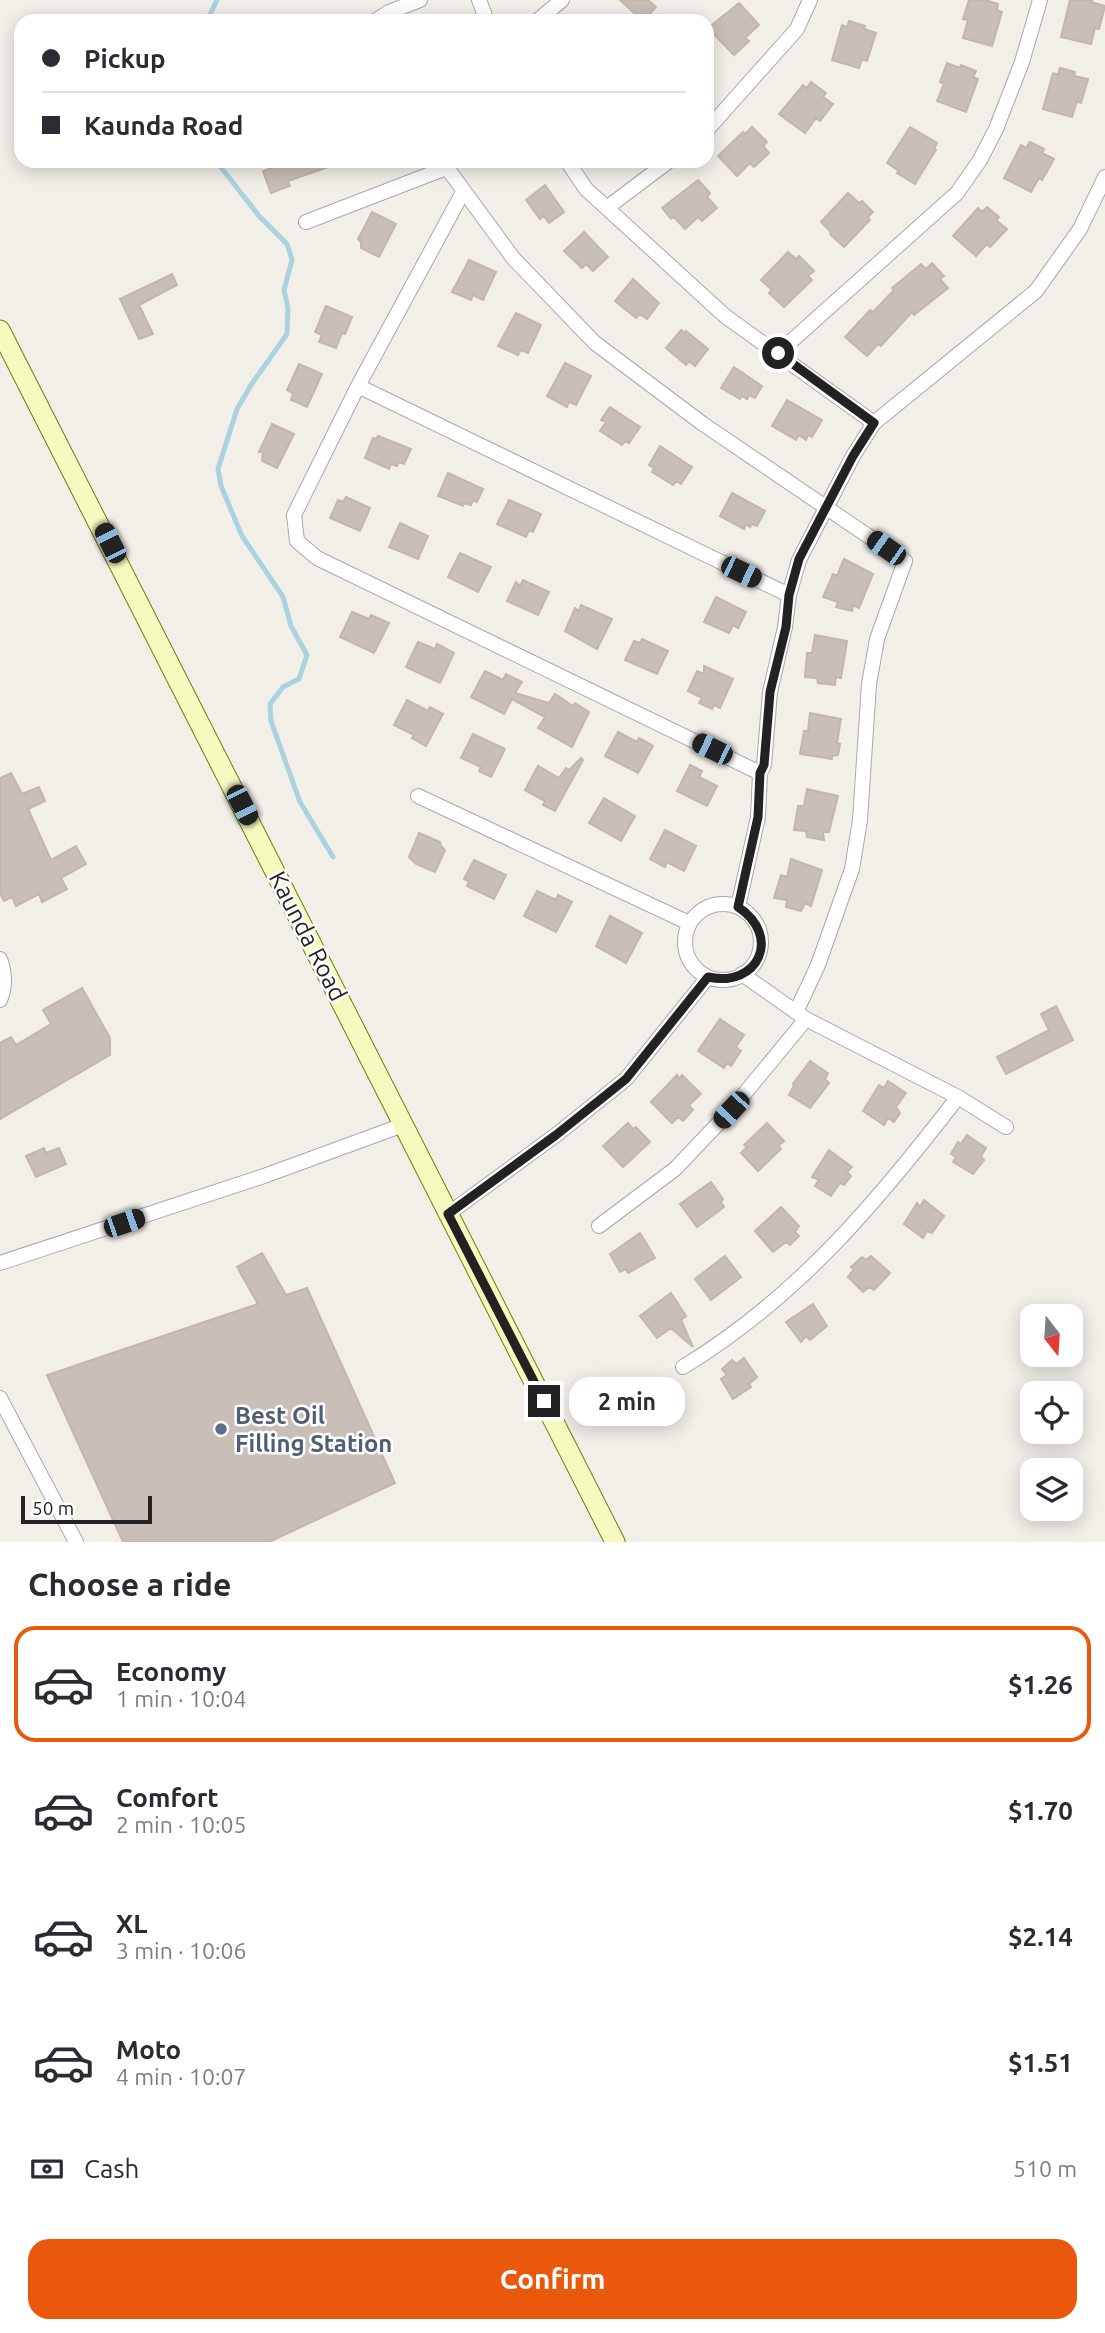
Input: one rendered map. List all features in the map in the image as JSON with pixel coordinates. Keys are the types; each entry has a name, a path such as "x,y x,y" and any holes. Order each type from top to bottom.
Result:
{"main road":[{"name":"Kaunda Road","path":"0,330 615,1542"}],"street":[{"path":"386,14 420,0"},
{"path":"545,14 562,0"},
{"path":"714,122 797,29 810,0"},
{"path":"778,353 957,194 980,160 996,129 1022,62 1040,0"},
{"path":"306,222 437,168"},
{"path":"446,168 513,258 595,343 703,424 905,561 877,639 869,684 860,820 852,869 801,1016 731,1110 675,1169 599,1226"},
{"path":"572,168 586,189 725,316 874,423"},
{"path":"608,207 660,168"},
{"path":"738,907 758,817 760,773 764,765 770,692 786,627 789,595 799,559 853,456 874,423 1036,290 1080,229 1105,177"},
{"path":"463,192 358,386 294,515 297,541 317,558 760,773"},
{"path":"358,386 789,595"},
{"path":"418,796 689,923"},
{"path":"723,904 738,907 750,915 759,928 761,943 758,957 750,970 737,978 722,980 708,977 695,969 687,957 684,942 689,923 709,907 723,904"},
{"path":"0,959 4,990 0,1000"},
{"path":"742,974 801,1016 958,1097 1006,1127"},
{"path":"448,1214 556,1135 626,1079 708,977"},
{"path":"683,1367 723,1342 781,1297 880,1195 958,1097"},
{"path":"0,1263 252,1180 403,1125"},
{"path":"0,1398 76,1542"}],"building":[{"path":"620,0 648,0 656,7 650,14 635,14"},
{"path":"969,0 985,0 998,4 997,10 1002,12 992,46 963,38 968,20 963,19"},
{"path":"1070,0 1092,0 1091,2 1105,6 1099,29 1095,28 1091,44 1061,37"},
{"path":"739,3 759,25 745,38 749,41 734,55 714,34 714,23"},
{"path":"849,21 876,33 867,61 862,59 859,68 832,60 842,25 847,27"},
{"path":"947,63 976,71 973,77 978,79 966,112 937,101 944,84 940,82"},
{"path":"1060,68 1075,72 1074,76 1088,79 1081,103 1077,101 1072,117 1043,109 1053,73 1058,75"},
{"path":"811,82 826,93 823,97 833,104 820,121 816,118 805,133 779,114 803,85 807,88"},
{"path":"752,127 767,142 763,146 769,153 754,167 750,163 737,176 718,156"},
{"path":"910,127 937,143 934,149 936,150 915,184 887,163"},
{"path":"1030,142 1044,149 1042,153 1054,159 1042,180 1039,178 1031,192 1004,178 1021,145 1026,148"},
{"path":"272,168 326,168 288,181 290,186 271,193 263,171"},
{"path":"698,180 710,193 707,197 717,208 702,221 698,217 685,229 662,208"},
{"path":"545,185 564,212 549,223 544,216 540,219 526,200"},
{"path":"848,193 859,203 862,201 873,212 868,217 870,220 844,247 821,222"},
{"path":"987,207 999,217 996,220 1007,229 990,247 987,244 976,256 953,236 978,208 982,212"},
{"path":"372,212 396,224 379,257 361,248 358,239"},
{"path":"584,232 608,257 593,271 586,264 582,268 564,251"},
{"path":"788,252 796,259 799,256 814,271 808,276 812,280 784,307 769,293 772,290 761,280"},
{"path":"469,260 496,272 483,300 473,295 471,300 452,292"},
{"path":"932,263 944,276 940,279 948,288 914,315 912,312 881,346 878,344 867,356 845,337 870,310 873,312 894,290 892,288 921,264 926,269"},
{"path":"172,274 177,285 139,305 153,334 139,339 120,299"},
{"path":"633,279 659,303 647,319 640,314 636,318 615,301"},
{"path":"326,306 352,317 336,348 319,342 322,335 315,332"},
{"path":"516,313 541,325 528,353 521,350 518,355 498,346"},
{"path":"681,330 708,349 695,366 689,361 686,365 666,348"},
{"path":"565,363 591,376 576,405 569,402 567,407 547,396"},
{"path":"299,364 322,374 307,407 291,400 293,393 287,390"},
{"path":"734,367 762,386 755,398 749,395 747,399 742,396 740,399 721,388"},
{"path":"787,400 822,420 812,437 808,435 806,440 799,435 796,440 772,426"},
{"path":"610,407 640,427 629,443 625,441 622,445 600,431 606,422 601,420"},
{"path":"272,424 294,434 277,468 262,461 263,452 259,452"},
{"path":"378,436 411,449 404,464 391,464 389,469 365,458 373,438"},
{"path":"660,446 692,467 681,484 676,481 673,485 652,472 654,468 649,465"},
{"path":"448,473 483,489 477,502 473,500 471,505 464,503 463,506 438,496"},
{"path":"732,493 765,511 757,526 752,524 750,527 746,524 744,529 720,516"},
{"path":"346,497 370,508 360,531 330,518 338,500 343,502"},
{"path":"509,500 541,514 533,532 529,530 526,537 497,524"},
{"path":"400,523 428,536 418,559 389,547"},
{"path":"460,553 491,567 478,592 448,577"},
{"path":"844,559 873,574 859,608 853,605 852,611 836,607 838,602 823,597 833,574 837,576"},
{"path":"523,580 549,592 538,615 507,601 516,582 520,586"},
{"path":"716,597 746,612 738,628 733,625 729,633 704,622"},
{"path":"581,605 612,619 597,649 565,631 575,608 579,611"},
{"path":"352,612 369,619 371,615 389,623 374,653 340,637"},
{"path":"815,635 847,641 841,678 836,677 835,685 818,683 817,678 805,677 807,653 812,653"},
{"path":"642,639 668,651 657,674 625,660 634,641 640,643"},
{"path":"418,642 435,649 437,644 454,653 440,683 406,667"},
{"path":"704,666 733,679 720,708 714,705 712,709 699,703 702,698 688,691 697,671 704,674"},
{"path":"485,671 503,680 506,674 522,682 515,693 549,703 555,694 573,706 575,703 589,712 572,747 538,728 545,717 512,699 504,714 471,697"},
{"path":"407,700 428,711 430,707 443,714 426,746 412,738 414,735 394,725"},
{"path":"810,713 841,719 838,755 832,756 832,759 800,754 804,731 808,731"},
{"path":"618,732 637,742 639,738 653,746 638,773 605,756"},
{"path":"473,734 505,749 491,777 479,771 481,767 461,758"},
{"path":"581,758 583,760 555,811 543,805 545,801 525,790 538,766 559,778 566,768 569,770"},
{"path":"690,765 702,771 699,777 717,786 707,806 677,791"},
{"path":"11,773 22,794 39,787 45,801 28,809 51,860 76,846 86,864 61,878 67,889 42,902 39,894 16,906 12,897 4,901 0,893 0,778"},
{"path":"807,789 838,796 829,832 823,832 824,840 807,837 806,831 794,830 798,806 804,806"},
{"path":"604,798 635,816 621,841 589,823"},
{"path":"665,830 696,846 684,871 667,862 665,867 650,859"},
{"path":"419,833 440,842 445,850 435,872 416,864 409,857"},
{"path":"791,859 822,870 811,906 805,903 801,911 786,907 787,900 774,898 781,875 787,877"},
{"path":"474,860 506,875 494,899 467,886 469,882 464,879"},
{"path":"537,891 556,900 558,895 572,902 556,932 524,916"},
{"path":"610,916 642,933 626,963 596,946"},
{"path":"82,988 110,1038 110,1055 0,1119 0,1043 11,1037 16,1045 51,1024 43,1010"},
{"path":"1056,1006 1073,1040 1006,1074 997,1057 1049,1030 1041,1014"},
{"path":"720,1019 744,1035 736,1047 741,1051 731,1066 727,1063 724,1068 698,1051"},
{"path":"810,1061 828,1073 825,1079 829,1083 810,1108 789,1095 793,1084"},
{"path":"677,1075 679,1079 682,1075 701,1094 689,1105 693,1110 683,1121 678,1117 672,1123 651,1102"},
{"path":"888,1081 906,1093 896,1107 900,1113 894,1122 888,1118 884,1125 863,1111 879,1085 884,1088"},
{"path":"628,1123 633,1129 636,1127 650,1142 623,1167 603,1146"},
{"path":"767,1123 784,1141 778,1146 781,1149 758,1171 741,1153 747,1147 744,1145"},
{"path":"967,1135 986,1148 981,1156 984,1160 973,1174 953,1162 956,1157 951,1154 958,1142 961,1144"},
{"path":"44,1148 46,1153 59,1148 66,1164 36,1177 26,1156"},
{"path":"829,1150 852,1167 847,1172 851,1176 844,1185 840,1183 831,1196 815,1186 819,1180 812,1177"},
{"path":"711,1182 723,1199 721,1202 724,1207 697,1227 680,1204"},
{"path":"924,1200 944,1216 932,1233 927,1231 923,1238 904,1224 917,1203 920,1207"},
{"path":"781,1207 799,1226 795,1232 799,1236 790,1245 786,1242 773,1252 755,1231"},
{"path":"640,1233 655,1258 628,1273 626,1269 620,1272 610,1254"},
{"name":"Best Oil Filling Station","path":"262,1253 286,1295 307,1288 395,1483 269,1542 123,1542 47,1375 258,1304 237,1267"},
{"path":"725,1256 741,1277 711,1300 695,1279"},
{"path":"871,1256 890,1273 874,1290 869,1287 863,1292 848,1277 854,1269 851,1267 862,1257 866,1260"},
{"path":"671,1293 686,1316 681,1320 693,1347 671,1328 657,1338 640,1316"},
{"path":"813,1304 827,1326 810,1340 806,1336 801,1342 786,1322"},
{"path":"744,1358 757,1377 749,1384 751,1387 733,1399 721,1379 727,1375 722,1369 732,1360 736,1364"}],"waterway":[{"path":"210,14 217,0"},
{"path":"221,168 259,216 287,244 292,260 284,290 288,308 287,334 237,409 218,469 221,486 242,536 283,597 291,626 307,655 299,679 283,687 270,704 271,721 300,802 333,857"}],"place":[{"name":"Best Oil Filling Station","path":"221,1429"}],"route":[{"path":"544,1401 448,1214 556,1135 626,1079 708,977 722,980 737,978 750,970 758,957 761,943 759,928 750,915 738,907 758,817 760,773 764,765 770,692 786,627 789,595 799,559 853,456 874,423 778,353"}]}
